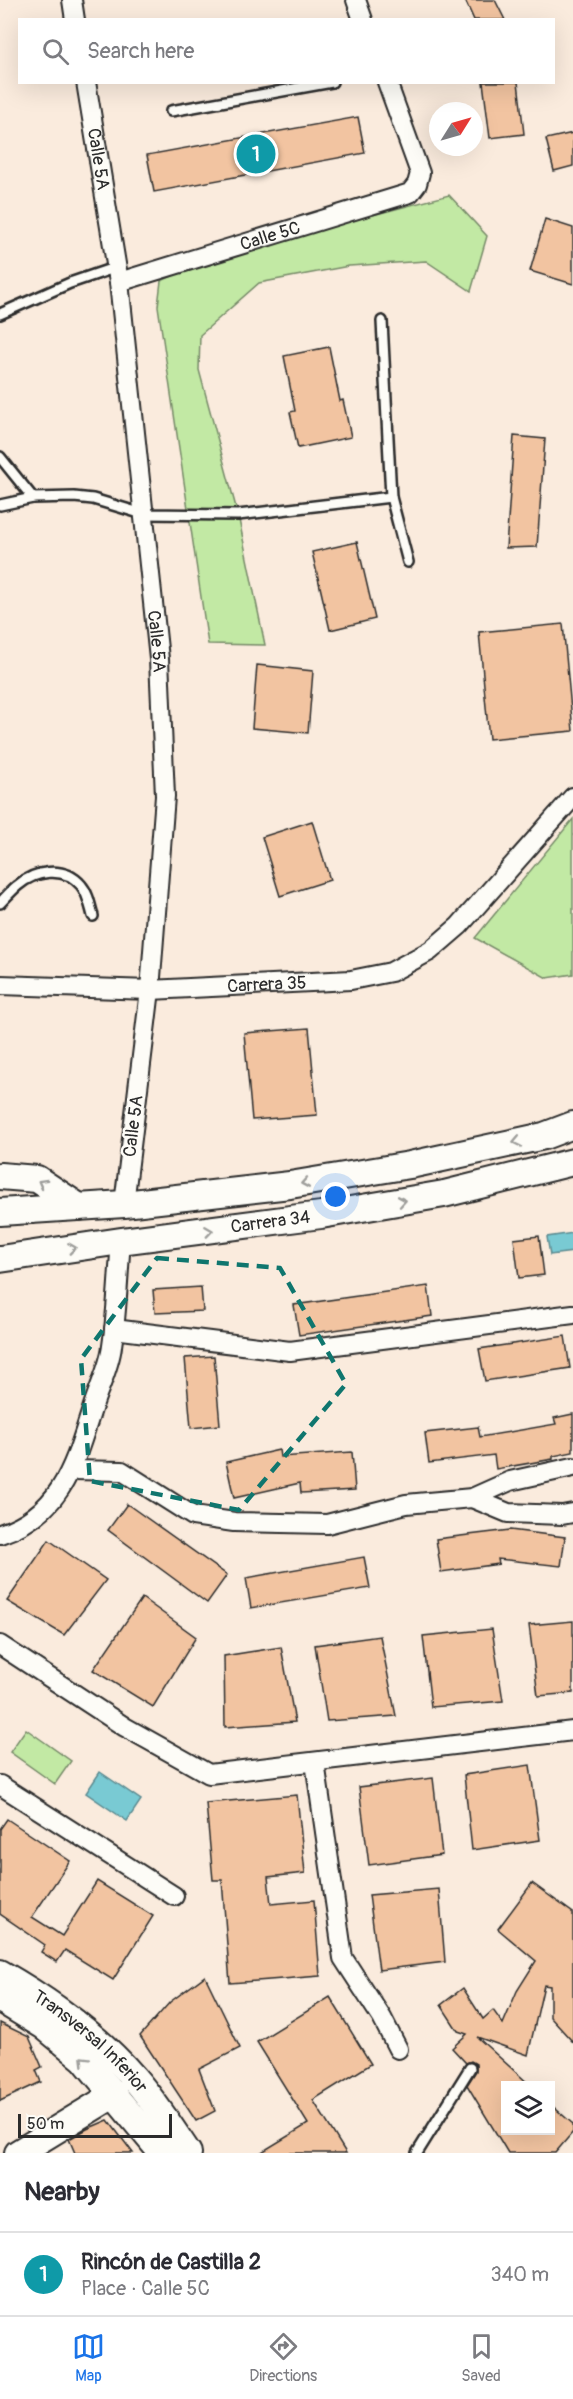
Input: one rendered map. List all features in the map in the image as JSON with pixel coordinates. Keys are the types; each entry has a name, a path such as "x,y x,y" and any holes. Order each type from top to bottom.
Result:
{"street":[{"path":"72,0 75,18"},
{"path":"356,0 362,18"},
{"name":"Calle 5A","path":"86,84 118,275 159,659 165,796 150,990 124,1204"},
{"name":"Calle 5C","path":"118,275 410,193 417,184 420,173 388,84"},
{"name":"Carrera 35","path":"0,985 150,990 351,980 391,972 430,951 459,926 573,797"},
{"name":"Carrera 34","path":"8,1211 124,1204 290,1185 410,1165 544,1136 573,1125"},
{"name":"Carrera 34","path":"11,1257 321,1215 444,1194 573,1162"},
{"path":"0,1176 37,1179 79,1207"},
{"path":"0,1534 18,1528 42,1512 59,1492 72,1470 112,1349 121,1241"},
{"path":"114,1329 290,1351 573,1314"},
{"path":"72,1470 122,1471 193,1516 234,1522 327,1524 406,1504 472,1498 510,1481 573,1467"},
{"path":"472,1498 508,1513 562,1515 573,1513"},
{"path":"0,1645 125,1727 209,1774 573,1731"},
{"path":"315,1762 343,1958 382,2018 398,2049"},
{"path":"0,1785 174,1896"},
{"name":"Transversal Inferior","path":"0,1973 53,2006 105,2048 134,2079 188,2153"},
{"name":"Transversal Inferior","path":"0,1999 44,2026 84,2059 162,2153"},
{"path":"18,2153 115,2094"}],"lane":[{"path":"171,111 321,84"},
{"path":"0,314 70,284 118,275"},
{"path":"382,321 391,497 408,562"},
{"path":"0,457 33,498"},
{"path":"0,505 33,498 93,499 143,514 238,515 391,497"},
{"path":"0,903 18,885 41,872 59,872 80,884 93,915"},
{"path":"417,2153 470,2068"}],"highlighted area":[{"path":"157,1258 280,1268 346,1384 239,1510 90,1481 81,1359"}],"green space":[{"path":"449,195 487,236 471,291 426,261 349,266 259,283 200,335 199,370 238,515 265,645 208,644 158,306 161,281 220,255"},
{"path":"573,819 573,974 547,978 475,938"},
{"path":"26,1729 71,1761 55,1784 10,1752"}],"water":[{"path":"573,1233 573,1252 550,1255 547,1237"},
{"path":"100,1772 141,1800 127,1821 86,1793"}],"building":[{"path":"465,0 495,0 504,18 473,18"},
{"path":"483,84 518,84 524,134 490,138"},
{"path":"358,117 365,153 154,192 147,155"},
{"path":"573,133 573,166 554,171 546,139"},
{"path":"545,219 573,228 573,284 530,271"},
{"path":"329,347 340,401 343,400 351,437 298,448 290,412 295,411 284,356"},
{"path":"514,436 545,439 537,547 506,548"},
{"path":"357,542 375,619 330,630 312,552"},
{"path":"563,624 573,731 489,739 479,632"},
{"path":"257,665 313,671 308,733 252,728"},
{"path":"312,821 330,880 280,896 262,837"},
{"path":"309,1028 317,1115 252,1120 244,1033"},
{"path":"539,1236 544,1275 519,1278 514,1239"},
{"path":"428,1286 432,1316 299,1335 294,1305"},
{"path":"201,1287 203,1311 155,1313 153,1290"},
{"path":"565,1336 570,1368 485,1381 479,1349"},
{"path":"214,1356 220,1425 191,1428 185,1358"},
{"path":"573,1414 573,1452 553,1456 553,1459 496,1469 494,1455 429,1463 425,1433 478,1427 480,1437 556,1424 554,1418"},
{"path":"279,1450 280,1457 352,1452 355,1490 301,1493 300,1483 234,1498 226,1462"},
{"path":"127,1504 227,1575 207,1603 108,1530"},
{"path":"510,1530 565,1537 561,1566 498,1559 499,1564 441,1572 436,1539"},
{"path":"49,1540 106,1580 64,1635 7,1601"},
{"path":"364,1557 370,1588 251,1608 246,1578"},
{"path":"142,1598 196,1637 153,1707 93,1670"},
{"path":"573,1621 573,1693 538,1696 529,1625"},
{"path":"492,1629 503,1701 431,1707 423,1636"},
{"path":"380,1636 396,1716 327,1721 315,1645"},
{"path":"281,1647 295,1722 225,1727 224,1656"},
{"path":"530,1765 540,1840 472,1850 464,1775"},
{"path":"433,1778 442,1855 369,1865 359,1787"},
{"path":"297,1795 305,1873 268,1877 271,1904 314,1900 320,1976 230,1983 222,1880 213,1880 206,1803"},
{"path":"7,1819 70,1861 32,1917 62,1936 97,1881 153,1916 113,1980 65,1950 57,1962 41,1952 45,1945 0,1914 0,1829"},
{"path":"532,1883 573,1913 573,2042 550,2017 550,1986 544,1985 528,2055 477,2037 526,2081 501,2081 501,2135 555,2135 555,2108 573,2124 573,2132 555,2153 508,2153 467,2085 476,2071 476,2064 471,2061 466,2063 452,2048 467,2034 458,2031 441,2005 463,1988 483,2019 493,2010 503,2024 517,1991 536,1961 498,1929"},
{"path":"439,1889 445,1962 379,1970 369,1895"},
{"path":"205,1976 240,2048 199,2069 215,2111 196,2121 140,2036 170,2002"},
{"path":"330,1997 371,2064 313,2100 346,2153 260,2153 308,2124 257,2042"},
{"path":"0,2023 29,2037 42,2067 36,2070 41,2082 0,2101"},
{"path":"108,2120 133,2153 75,2153 69,2139"}],"place":[{"name":"Rincón de Castilla 2","path":"256,154"}]}
